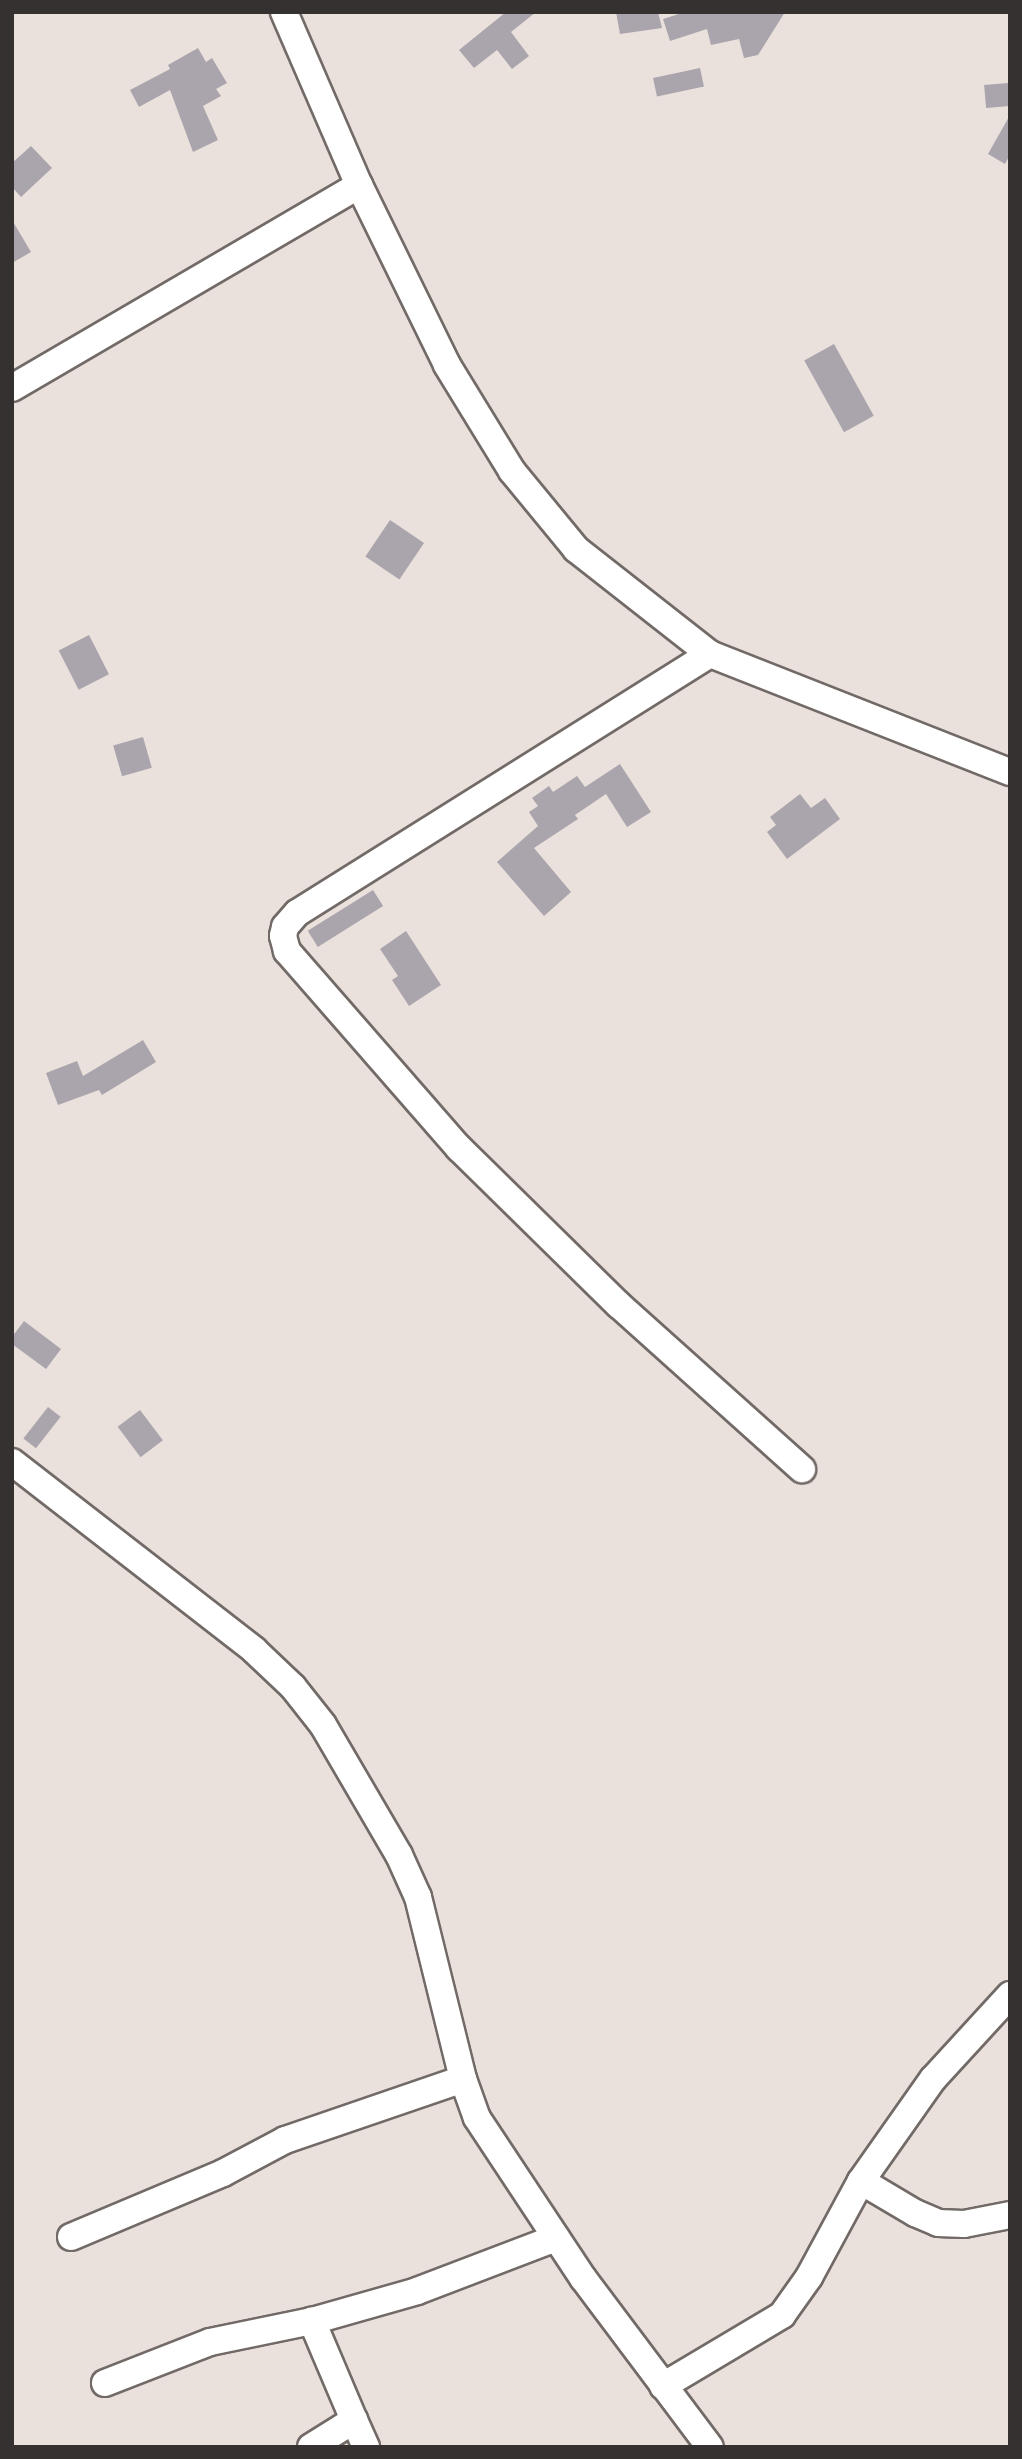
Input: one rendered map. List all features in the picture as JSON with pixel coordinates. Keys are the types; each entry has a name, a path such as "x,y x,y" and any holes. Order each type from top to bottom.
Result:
{"street":[{"path":"290,14 359,185 447,365 512,471 576,549 710,654 1010,772"},
{"path":"12,388 359,185"},
{"path":"710,654 297,913 285,927 283,936 287,951 459,1148 619,1305 802,1469"},
{"path":"12,1462 254,1650 293,1687 323,1725 399,1855 418,1897 463,2079 477,2118 556,2238 710,2447"},
{"path":"663,2386 782,2315 809,2277 861,2181 933,2079 1010,1995"},
{"path":"71,2236 216,2176 285,2140 463,2079"},
{"path":"861,2181 915,2213 938,2222 964,2224 1010,2215"},
{"path":"105,2382 210,2342 312,2321 417,2291 556,2238"},
{"path":"312,2321 366,2447"},
{"path":"311,2447 354,2420"}],"building":[{"path":"506,12 536,12 511,32 529,56 512,69 497,50 474,68 459,50"},
{"path":"616,12 658,12 662,28 620,34"},
{"path":"685,12 785,12 758,55 744,58 739,39 711,45 707,29 670,41 663,19"},
{"path":"198,48 206,62 212,58 227,83 216,89 221,96 203,106 218,140 193,152 170,90 139,107 130,90 170,69 168,65"},
{"path":"700,68 704,87 657,97 653,78"},
{"path":"1008,83 1010,106 986,108 984,85"},
{"path":"1010,115 1010,155 1005,164 988,154"},
{"path":"31,146 52,168 21,197 12,187 12,163"},
{"path":"12,220 31,252 12,263"},
{"path":"834,344 874,416 844,432 804,360"},
{"path":"390,520 424,543 399,579 365,556"},
{"path":"89,635 109,674 79,690 59,650"},
{"path":"143,737 152,768 122,776 113,746"},
{"path":"620,764 651,812 627,827 606,794 575,815 578,819 534,848 571,892 544,916 497,862 538,826 529,812 538,806 532,798 549,786 553,792 577,776 585,787"},
{"path":"800,794 811,808 825,798 840,819 787,859 767,832 776,825 770,817"},
{"path":"373,890 383,906 318,947 308,931"},
{"path":"406,931 441,985 409,1006 392,980 398,976 380,949"},
{"path":"143,1040 156,1062 102,1095 99,1090 58,1105 46,1073 77,1061 83,1076"},
{"path":"24,1321 61,1349 46,1369 12,1344 12,1337"},
{"path":"48,1407 61,1417 36,1448 23,1439"},
{"path":"140,1410 163,1440 141,1457 118,1427"}]}
